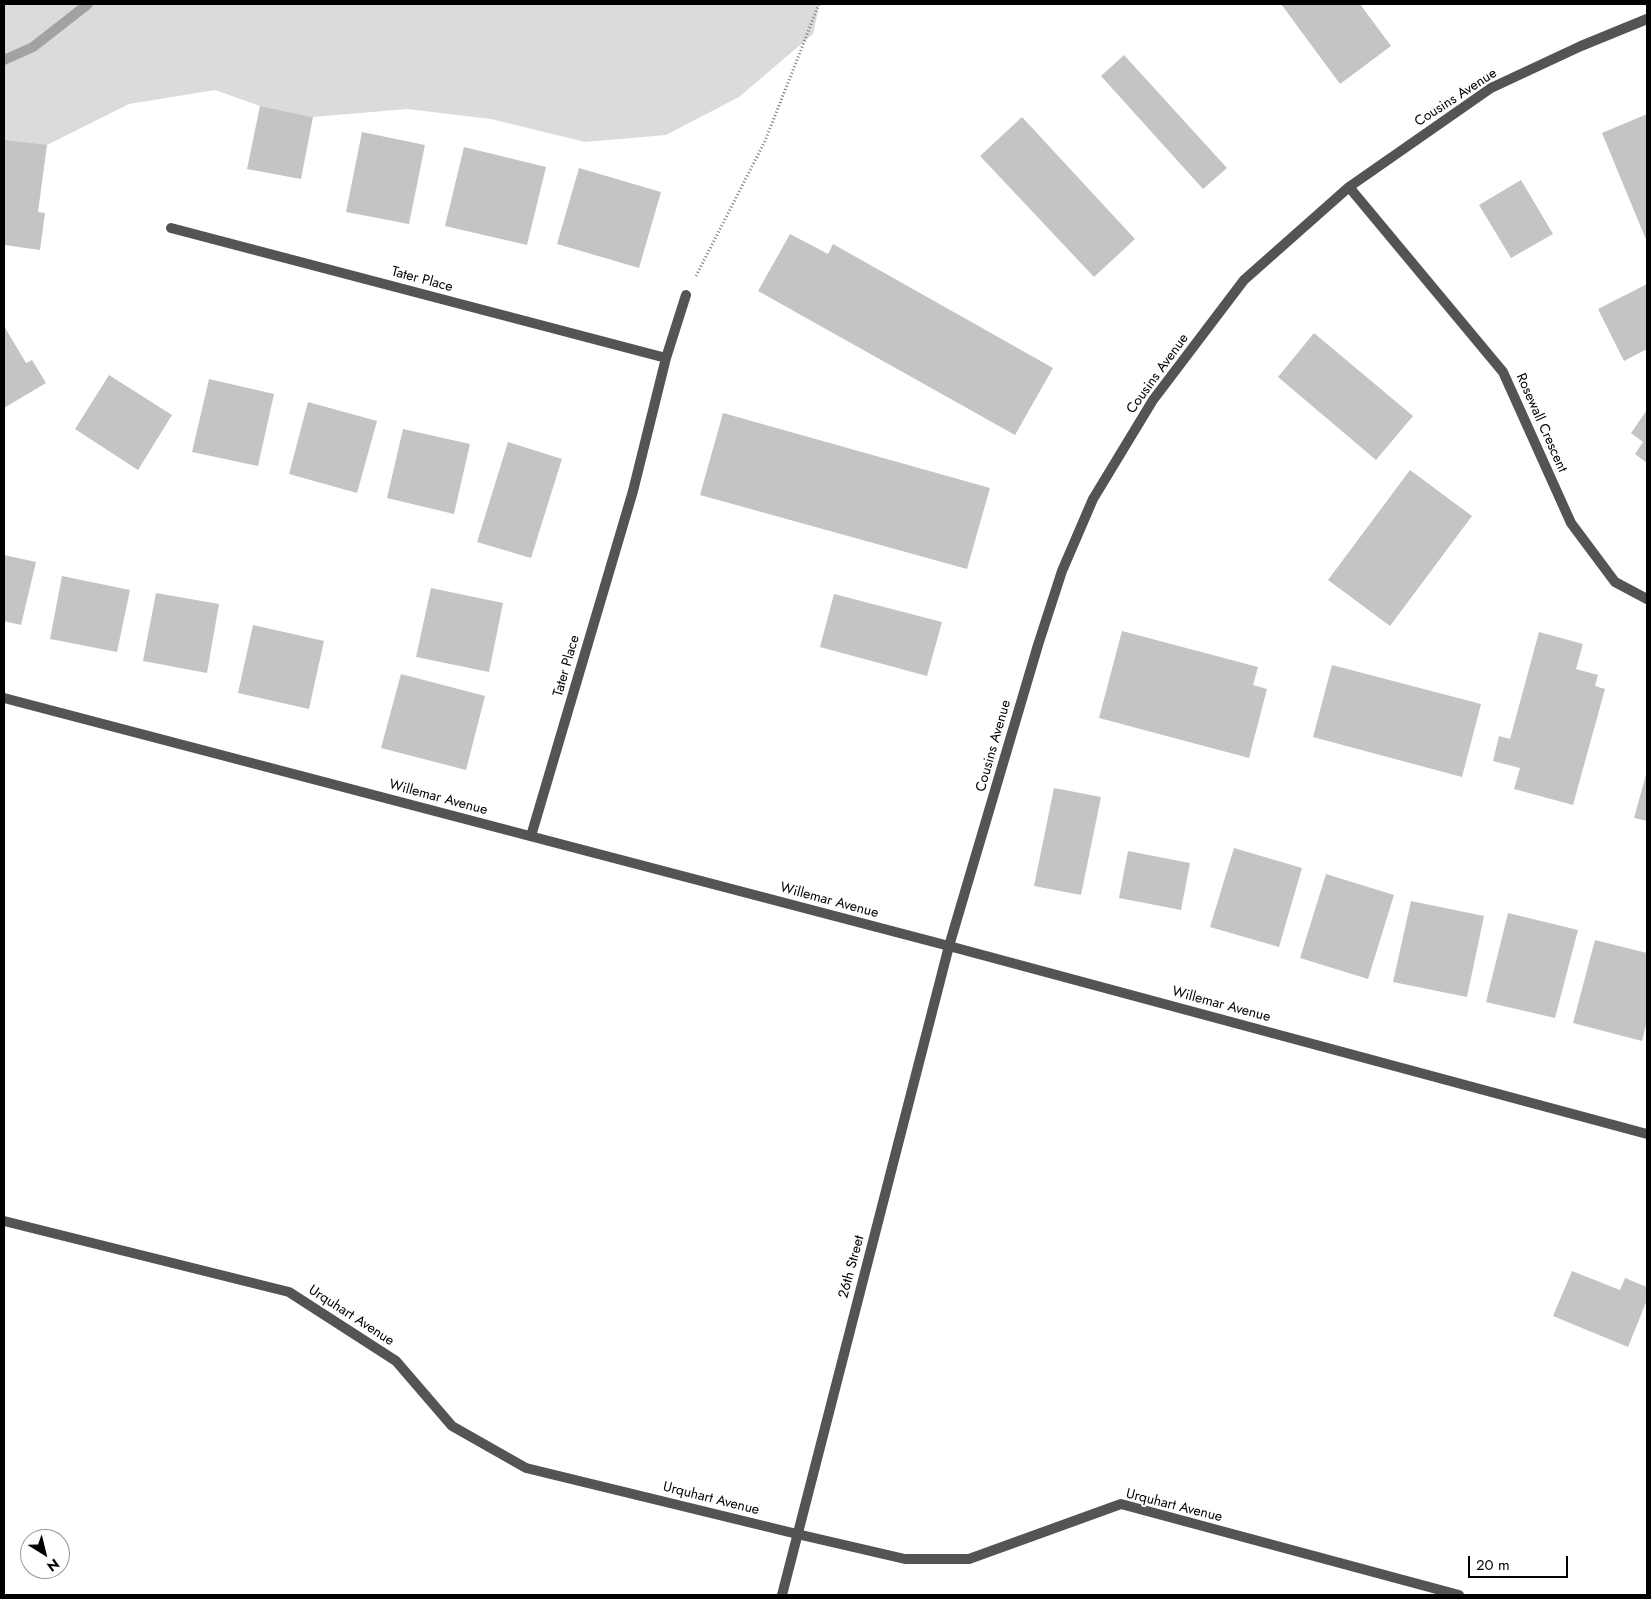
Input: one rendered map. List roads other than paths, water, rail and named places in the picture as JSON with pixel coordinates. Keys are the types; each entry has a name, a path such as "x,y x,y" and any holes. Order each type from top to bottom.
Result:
{"street":[{"name":"Cousins Avenue","path":"949,946 1038,645 1062,571 1093,499 1153,400 1244,280 1349,187 1491,88 1581,46 1647,19"},
{"name":"Rosewall Crescent","path":"1349,187 1503,372 1571,523 1615,582 1647,599"},
{"name":"Tater Place","path":"171,228 666,358"},
{"name":"Tater Place","path":"531,836 633,491 666,358 686,295"},
{"name":"Willemar Avenue","path":"4,698 949,946 1647,1134"},
{"name":"26th Street","path":"782,1595 949,946"},
{"name":"Urquhart Avenue","path":"4,1221 289,1292 396,1361 452,1426 526,1468 905,1559 969,1559 1121,1504 1459,1595"}],"waterway":[{"path":"4,60 33,47 88,4"}]}
